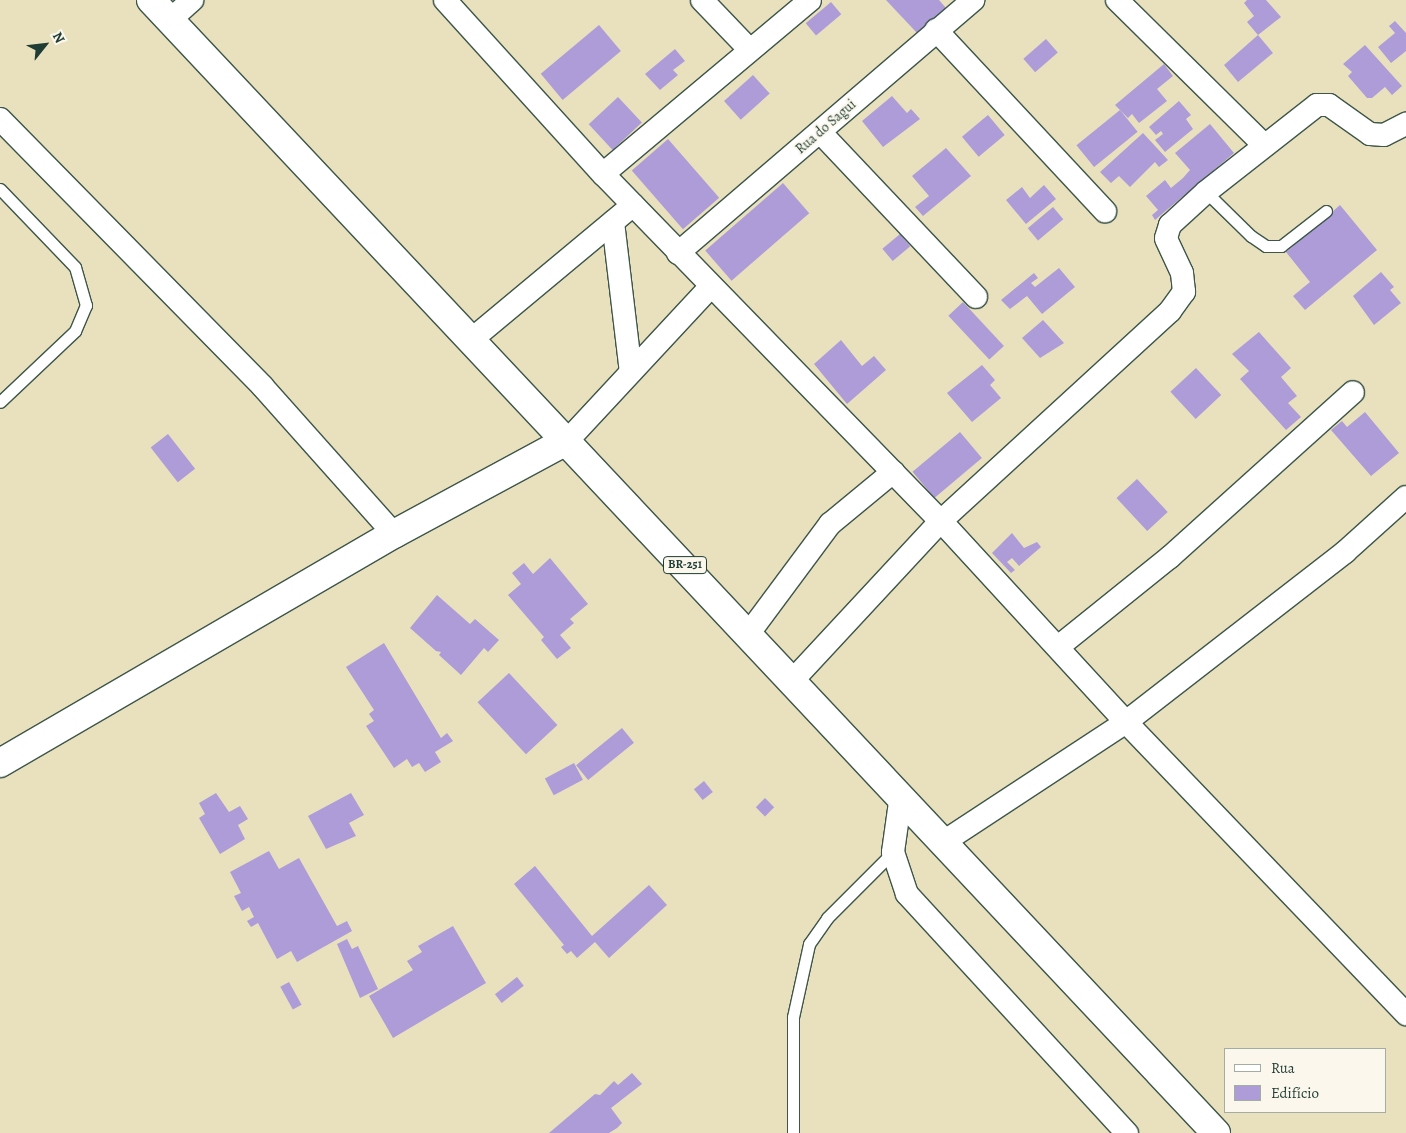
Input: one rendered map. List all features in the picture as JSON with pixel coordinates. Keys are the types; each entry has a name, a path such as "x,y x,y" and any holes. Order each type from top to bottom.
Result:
{"main road":[{"name":"BR-251","path":"151,0 471,340 568,440 901,795 942,843 1216,1133"},
{"path":"0,763 394,534 568,440"}],"street":[{"path":"170,20 192,0"},
{"path":"445,0 603,174 941,521 1126,722 1406,1014"},
{"path":"702,0 750,50"},
{"path":"603,174 810,0"},
{"name":"Rua do Sagui","path":"678,253 973,0"},
{"path":"1118,0 1264,145"},
{"path":"936,30 1104,211"},
{"path":"793,680 941,521 1170,311 1184,292 1182,273 1166,238 1170,225 1206,192 1264,145 1318,105 1329,105 1370,134 1384,135 1406,124"},
{"path":"0,119 263,387 394,534"},
{"path":"820,132 976,297"},
{"path":"471,340 633,205"},
{"path":"614,222 631,372"},
{"path":"568,440 711,286"},
{"path":"1058,647 1170,557 1353,392"},
{"path":"749,633 830,524 893,472"},
{"path":"942,843 1126,722 1345,552 1406,496"},
{"path":"901,795 893,852 907,894 1071,1076 1127,1133"}],"lane":[{"path":"0,189 75,267 86,305 75,331 0,402"},
{"path":"1206,192 1250,236 1266,246 1281,246 1326,211"},
{"path":"793,1133 793,1017 810,944 827,918 893,852"}],"building":[{"path":"886,0 939,0 946,8 917,33"},
{"path":"1247,0 1266,0 1281,17 1258,35 1247,22 1254,16 1244,3"},
{"path":"831,2 841,14 816,35 806,23"},
{"path":"1395,21 1406,33 1406,51 1391,63 1378,47 1395,33 1389,26"},
{"path":"599,25 621,51 563,100 541,74"},
{"path":"1258,35 1273,53 1238,82 1224,65"},
{"path":"1046,39 1058,53 1035,72 1023,59"},
{"path":"1365,45 1402,86 1392,95 1385,87 1372,98 1367,98 1348,76 1352,72 1343,64"},
{"path":"675,49 685,61 673,70 678,75 660,90 645,74"},
{"path":"1164,64 1173,76 1157,89 1167,101 1139,123 1132,114 1128,118 1115,105"},
{"path":"753,75 770,94 741,120 724,101"},
{"path":"892,96 907,113 911,109 920,119 883,147 862,121"},
{"path":"618,97 642,123 613,150 589,124"},
{"path":"1179,101 1191,115 1186,119 1193,129 1165,152 1155,140 1163,134 1161,131 1156,135 1149,127"},
{"path":"1120,110 1138,132 1094,167 1076,145"},
{"path":"988,115 1005,135 979,157 962,137"},
{"path":"1210,124 1234,153 1155,220 1152,215 1158,210 1146,196 1165,180 1171,188 1183,178 1190,170 1175,153"},
{"path":"1143,133 1168,160 1159,167 1155,162 1130,187 1119,176 1111,183 1100,172"},
{"path":"668,139 719,198 683,229 632,170"},
{"path":"946,148 971,176 923,216 915,207 929,196 912,176"},
{"path":"783,183 809,213 732,281 705,251"},
{"path":"1044,185 1056,199 1026,224 1006,200 1022,187 1030,198"},
{"path":"1340,205 1377,250 1305,310 1293,296 1310,282 1286,252"},
{"path":"1053,207 1063,219 1038,240 1028,228"},
{"path":"900,234 910,246 893,261 882,249"},
{"path":"1059,268 1075,287 1042,314 1027,296 1010,309 1001,300 1034,273 1038,278 1031,283 1035,287"},
{"path":"1381,272 1394,287 1390,290 1401,303 1374,325 1353,296"},
{"path":"963,302 1004,346 989,360 948,316"},
{"path":"1043,320 1064,343 1040,358 1022,338"},
{"path":"1259,332 1291,368 1281,377 1297,396 1288,403 1301,417 1286,430 1240,379 1249,371 1232,354"},
{"path":"841,340 862,366 874,356 886,370 847,404 814,364"},
{"path":"982,365 995,380 990,385 1001,398 972,422 947,393"},
{"path":"1196,368 1221,395 1196,419 1170,392"},
{"path":"1365,412 1399,453 1371,476 1331,430 1342,421 1347,427"},
{"path":"960,432 982,458 934,498 913,472"},
{"path":"168,434 195,469 178,482 151,448"},
{"path":"1137,479 1168,512 1147,531 1117,498"},
{"path":"1012,533 1024,548 1037,542 1041,547 1019,566 1012,558 1007,562 1015,570 1011,573 992,553"},
{"path":"550,558 588,604 570,619 574,623 560,635 571,648 557,659 541,640 544,637 508,595 521,584 512,573 524,563 533,574"},
{"path":"437,595 470,624 475,619 499,640 488,652 484,648 461,675 439,655 441,652 436,651 410,628"},
{"path":"384,643 441,738 447,733 453,741 435,752 441,762 425,772 419,763 412,767 407,759 394,768 366,726 374,721 369,714 374,710 346,667"},
{"path":"509,673 557,725 526,754 478,702"},
{"path":"622,728 634,743 588,780 576,765"},
{"path":"574,763 583,780 554,795 545,778"},
{"path":"704,781 713,792 703,800 694,789"},
{"path":"216,793 229,812 240,806 248,819 238,825 245,839 220,854 199,818 205,814 199,803"},
{"path":"351,793 364,815 349,823 356,836 326,849 308,816"},
{"path":"765,798 774,807 765,816 756,807"},
{"path":"269,851 279,869 299,858 337,926 347,921 352,931 297,962 291,951 277,959 258,923 251,927 247,921 254,917 249,907 242,911 234,896 241,893 230,872"},
{"path":"535,866 592,936 649,885 667,905 609,958 595,942 577,958 571,951 567,954 561,947 564,945 514,884"},
{"path":"453,926 486,983 393,1038 369,996 413,970 407,961 422,952 418,946"},
{"path":"347,939 352,949 358,946 378,989 360,998 337,944"},
{"path":"517,977 524,986 502,1003 495,994"},
{"path":"289,982 302,1005 293,1010 280,987"},
{"path":"632,1073 642,1084 611,1108 622,1123 617,1128 609,1133 549,1133 595,1094 600,1095 614,1081 618,1085"}]}
